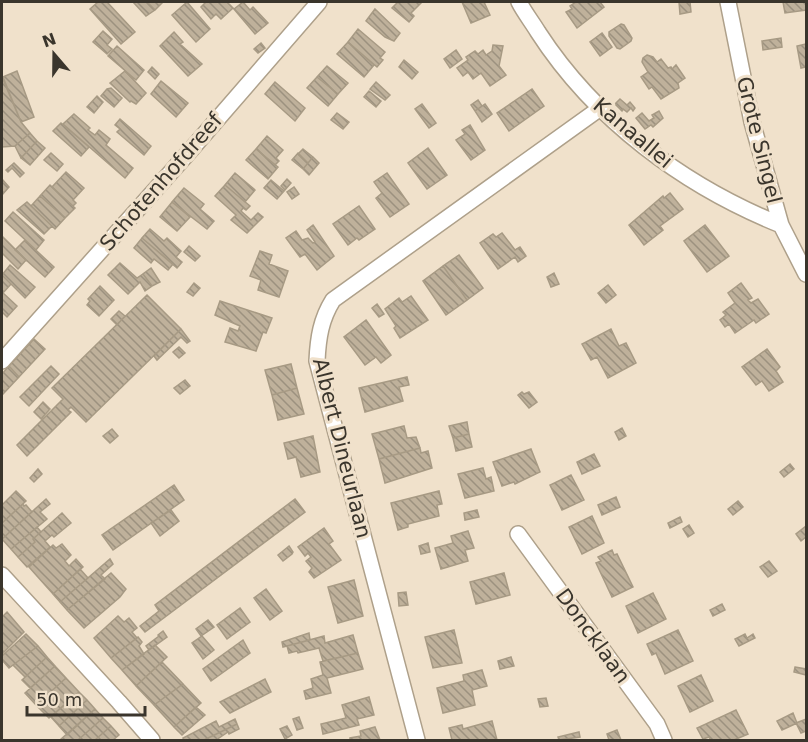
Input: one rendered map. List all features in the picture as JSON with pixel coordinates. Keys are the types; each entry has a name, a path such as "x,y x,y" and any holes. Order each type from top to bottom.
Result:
{"street":[{"name":"Schotenhofdreef","path":"2,361 319,2"},
{"name":"Kanaallei","path":"519,2 556,60 599,109 664,162 738,205 781,225"},
{"name":"Grote Singel","path":"728,2 752,122 781,225 807,274"},
{"name":"Albert Dineurlaan","path":"417,741 318,361 318,339 323,321 333,300 599,109"},
{"name":"Doncklaan","path":"518,534 657,724 664,741"},
{"path":"2,575 152,741"}],"building":[{"path":"98,2 107,2 135,32 121,44 90,9"},
{"path":"133,2 147,2 155,10 146,16"},
{"path":"147,2 160,2 162,3 155,10"},
{"path":"187,2 210,29 196,42 172,15"},
{"path":"206,2 227,2 233,8 221,19 216,14 211,19 201,7"},
{"path":"243,2 250,10 253,7 268,23 255,34 234,9"},
{"path":"398,2 422,2 411,13 414,16 409,22 392,8"},
{"path":"462,2 484,2 490,15 471,23"},
{"path":"576,2 600,2 604,7 577,28 566,12 572,9 570,6"},
{"path":"679,2 690,2 691,12 680,14"},
{"path":"783,2 806,2 806,10 785,13"},
{"path":"375,9 400,33 394,41 385,37 366,21"},
{"path":"621,24 632,38 620,49 609,36 609,32"},
{"path":"358,29 385,52 380,58 383,60 377,67 348,42"},
{"path":"103,31 112,39 107,45 112,49 107,54 93,42"},
{"path":"174,32 183,42 180,44 202,64 188,76 160,46"},
{"path":"602,33 612,47 600,56 590,42"},
{"path":"781,38 782,47 763,50 762,41"},
{"path":"348,42 374,65 364,77 337,54"},
{"path":"261,43 265,48 258,53 254,49"},
{"path":"806,44 806,67 801,68 797,46"},
{"path":"493,45 503,46 499,66 506,75 490,86 481,73 473,79 468,72 463,76 457,68 468,60 466,57 475,51 478,54 483,50 486,55 492,51"},
{"path":"117,46 144,70 136,80 108,56"},
{"path":"456,50 462,59 450,68 444,59"},
{"path":"647,55 653,57 657,62 661,59 668,68 672,69 676,65 685,78 678,83 679,88 661,99 652,87 649,89 641,77 648,72 642,62"},
{"path":"404,60 418,72 412,79 399,67"},
{"path":"327,66 348,83 338,94 317,77"},
{"path":"152,67 159,74 155,79 148,72"},
{"path":"17,71 34,117 21,122 3,77"},
{"path":"125,71 146,93 136,104 130,102 110,83"},
{"path":"2,77 21,122 30,133 15,146 2,147"},
{"path":"317,77 338,94 328,106 307,88"},
{"path":"161,81 188,103 176,117 151,94"},
{"path":"275,82 305,108 295,121 265,94"},
{"path":"376,82 390,95 385,100 370,89"},
{"path":"111,88 122,98 114,107 101,96"},
{"path":"532,89 544,106 509,131 497,113"},
{"path":"369,91 381,101 376,107 364,97"},
{"path":"97,96 103,102 94,113 87,107"},
{"path":"620,99 627,105 630,102 635,108 633,111 631,108 627,112 623,109 622,111 615,104"},
{"path":"478,100 482,106 475,111 471,105"},
{"path":"422,104 436,123 429,128 415,109"},
{"path":"485,104 492,114 482,122 475,111"},
{"path":"659,111 663,118 653,127 651,125 645,129 636,118 642,113 649,121 654,118 652,115"},
{"path":"337,113 349,122 343,129 331,120"},
{"path":"74,114 95,135 99,130 110,139 106,145 133,168 125,178 63,124"},
{"path":"120,119 151,146 144,155 117,132 120,129 115,125"},
{"path":"61,123 89,147 81,156 53,131"},
{"path":"470,125 485,150 471,160 456,140 465,134 462,130"},
{"path":"30,133 37,141 21,158 15,146"},
{"path":"267,136 283,150 276,158 279,161 275,165 256,149"},
{"path":"37,141 45,148 30,165 21,158"},
{"path":"428,148 447,175 427,189 408,163"},
{"path":"256,149 278,167 268,179 246,160"},
{"path":"303,149 313,157 308,163 298,154"},
{"path":"51,153 63,164 57,171 44,160"},
{"path":"298,153 308,163 303,169 292,160"},
{"path":"313,157 319,163 309,175 303,169"},
{"path":"14,163 24,173 20,177 12,168 8,172 6,170"},
{"path":"66,172 84,188 73,200 76,203 73,206 52,187"},
{"path":"235,173 255,190 245,202 225,185"},
{"path":"387,173 409,204 390,217 376,198 382,193 374,182"},
{"path":"2,179 9,187 2,195"},
{"path":"287,179 291,183 285,190 281,186"},
{"path":"271,180 284,191 277,199 264,188"},
{"path":"50,185 75,208 65,218 40,196"},
{"path":"225,185 250,206 241,211 251,220 258,213 263,217 247,233 231,220 236,215 215,196"},
{"path":"294,187 299,194 292,199 287,192"},
{"path":"184,188 204,204 200,209 214,221 207,229 172,202"},
{"path":"670,193 683,209 660,226 663,230 644,245 629,225 663,196 664,198"},
{"path":"40,196 65,218 55,229 31,206"},
{"path":"27,202 52,226 44,234 17,210"},
{"path":"172,202 190,217 177,231 160,217"},
{"path":"359,206 375,229 348,245 333,224"},
{"path":"13,212 44,240 36,250 5,221"},
{"path":"313,225 334,256 317,270 305,254 300,257 286,238 296,231 302,240 308,238 313,243 315,242 307,230"},
{"path":"705,225 729,256 707,272 684,241"},
{"path":"150,229 164,241 167,238 181,251 176,257 182,262 177,268 142,238"},
{"path":"502,233 515,250 520,247 526,256 518,262 515,257 498,269 480,243 493,234 496,237"},
{"path":"2,236 26,260 18,269 2,253"},
{"path":"142,238 173,264 168,270 154,259 151,263 134,248"},
{"path":"25,240 54,267 45,277 15,250"},
{"path":"189,246 200,256 195,261 184,252"},
{"path":"260,251 272,255 269,264 288,271 279,297 258,290 261,280 250,276"},
{"path":"459,255 483,288 467,300 443,266"},
{"path":"120,263 137,278 143,274 152,286 145,291 140,282 128,294 108,275"},
{"path":"10,265 35,287 25,298 2,275"},
{"path":"443,266 467,300 446,315 423,281"},
{"path":"151,268 160,282 152,286 143,274"},
{"path":"554,273 559,284 551,287 547,277"},
{"path":"2,275 11,284 3,293 2,292"},
{"path":"194,283 200,288 193,296 187,292"},
{"path":"741,283 752,298 748,300 751,303 758,299 769,314 756,323 754,320 735,333 729,324 725,327 720,320 726,315 723,312 735,303 728,293"},
{"path":"608,285 616,295 606,303 598,293"},
{"path":"100,286 114,300 99,316 87,305 90,301 88,299"},
{"path":"2,292 17,306 7,317 2,312"},
{"path":"147,295 181,329 86,422 71,407 68,410 71,412 27,456 17,445 63,399 52,388"},
{"path":"411,296 428,320 400,338 394,328 396,326 385,309 399,298 402,302"},
{"path":"220,301 272,318 266,333 263,332 256,351 225,342 230,328 238,331 240,326 215,315"},
{"path":"377,304 384,314 379,317 372,308"},
{"path":"119,311 125,316 117,325 111,319"},
{"path":"366,320 391,355 381,363 376,357 365,365 344,337"},
{"path":"181,329 190,341 187,343 181,337 157,360 154,356"},
{"path":"611,329 619,346 626,343 636,363 608,378 597,357 591,360 582,344"},
{"path":"34,339 45,349 19,377 9,366"},
{"path":"179,347 185,353 179,358 173,352"},
{"path":"767,349 780,367 776,371 783,382 769,391 762,381 756,385 742,367"},
{"path":"291,364 297,388 272,395 265,370"},
{"path":"9,366 19,377 2,395 2,374"},
{"path":"51,366 59,374 29,406 20,397"},
{"path":"407,377 409,385 399,387 403,401 365,412 359,388"},
{"path":"185,380 190,386 180,394 174,388"},
{"path":"297,388 304,414 278,420 272,395"},
{"path":"522,392 524,394 529,392 537,402 529,408 518,395"},
{"path":"43,402 50,409 41,419 34,412"},
{"path":"467,422 469,434 453,438 449,426"},
{"path":"404,426 407,438 416,437 420,448 379,459 372,434"},
{"path":"622,428 626,436 619,440 615,432"},
{"path":"112,429 118,436 110,443 103,436"},
{"path":"469,434 472,447 456,451 453,438"},
{"path":"313,436 320,472 301,477 296,457 288,459 284,443"},
{"path":"420,448 421,453 428,451 432,468 385,483 379,459"},
{"path":"531,449 540,472 515,484 514,482 502,486 493,462"},
{"path":"594,454 600,466 582,474 577,462"},
{"path":"790,464 794,469 784,477 780,472"},
{"path":"483,468 486,479 491,477 494,491 465,498 458,474"},
{"path":"38,469 42,474 34,482 30,478"},
{"path":"571,475 584,500 562,510 550,485"},
{"path":"174,485 184,500 113,550 102,535"},
{"path":"16,491 26,501 2,523 2,505"},
{"path":"439,491 442,504 437,505 439,516 408,524 408,527 398,530 391,503"},
{"path":"616,497 620,507 602,515 598,505"},
{"path":"46,499 50,504 40,512 47,519 11,549 2,539"},
{"path":"295,499 305,512 145,632 140,626 159,611 155,605"},
{"path":"738,501 743,507 733,515 728,509"},
{"path":"23,504 32,512 2,539 2,523"},
{"path":"171,510 179,521 160,536 151,523"},
{"path":"477,510 479,517 465,520 464,513"},
{"path":"62,513 71,523 54,537 52,535 45,541 50,547 27,567 18,557 35,542 33,539"},
{"path":"592,516 604,543 582,554 569,527"},
{"path":"680,517 682,522 670,528 668,523"},
{"path":"689,525 694,533 688,537 683,529"},
{"path":"806,526 806,537 801,541 796,534"},
{"path":"37,527 41,532 33,539 35,542 18,557 11,549"},
{"path":"324,528 333,541 329,544 341,560 314,578 309,572 312,568 306,561 311,557 308,553 305,556 298,547"},
{"path":"468,531 474,548 465,550 468,561 441,569 435,548 453,543 451,536"},
{"path":"428,543 430,552 421,554 419,546"},
{"path":"62,544 71,555 65,561 69,566 76,559 83,567 53,594 29,567 53,545 56,548"},
{"path":"289,546 293,552 283,561 278,555"},
{"path":"612,550 614,555 617,554 633,587 612,597 596,563 601,561 598,557"},
{"path":"110,559 113,564 101,575 105,579 67,610 60,602"},
{"path":"769,561 777,571 768,577 760,567"},
{"path":"80,569 88,578 60,602 53,594"},
{"path":"111,573 126,589 84,628 67,610"},
{"path":"504,573 510,595 476,604 470,582"},
{"path":"354,580 363,616 338,623 328,587"},
{"path":"266,589 282,611 270,620 254,598"},
{"path":"406,592 408,605 399,606 398,593"},
{"path":"653,593 666,619 638,633 626,606"},
{"path":"722,604 725,610 713,616 710,610"},
{"path":"240,608 250,622 227,639 217,625"},
{"path":"7,612 24,632 2,654 2,617"},
{"path":"118,616 124,622 129,618 137,628 132,632 137,638 111,658 94,638"},
{"path":"208,620 214,627 201,636 196,629"},
{"path":"454,630 462,663 433,668 425,637"},
{"path":"678,630 693,661 665,674 656,653 652,655 647,644"},
{"path":"163,631 167,637 149,650 146,646"},
{"path":"309,633 310,640 283,647 282,642"},
{"path":"26,634 38,646 9,668 2,660 2,656"},
{"path":"745,634 747,638 753,634 755,638 739,646 735,639"},
{"path":"353,635 358,653 323,661 319,648 289,653 287,646 324,636 325,643"},
{"path":"202,636 214,650 203,659 192,643"},
{"path":"138,637 142,642 139,646 144,654 122,670 111,658"},
{"path":"243,640 250,653 211,681 203,669"},
{"path":"155,645 167,657 136,686 122,670"},
{"path":"38,646 47,657 25,677 13,665"},
{"path":"358,653 363,669 327,678 331,693 306,699 304,691 313,688 311,679 323,675 320,662"},
{"path":"47,657 55,666 30,688 22,680"},
{"path":"511,657 514,666 500,669 498,661"},
{"path":"162,662 183,684 154,705 136,686"},
{"path":"55,666 66,678 36,705 25,693"},
{"path":"795,667 806,669 806,675 794,672"},
{"path":"482,670 487,686 472,690 475,705 443,713 437,688 464,681 463,675"},
{"path":"701,675 713,701 690,712 678,686"},
{"path":"66,678 79,692 49,718 36,705"},
{"path":"265,679 271,692 230,713 220,702"},
{"path":"183,684 201,703 174,727 154,705"},
{"path":"79,692 87,700 59,726 51,717"},
{"path":"369,697 374,715 357,719 359,725 323,734 321,724 346,718 342,705"},
{"path":"546,698 548,706 540,707 538,699"},
{"path":"87,700 95,709 67,735 59,726"},
{"path":"196,707 205,715 182,735 174,727"},
{"path":"95,709 103,718 78,740 60,740"},
{"path":"736,710 748,734 734,740 711,740 709,737 703,739 697,728"},
{"path":"793,713 797,723 782,730 777,721"},
{"path":"299,717 303,728 297,730 293,719"},
{"path":"103,718 111,726 95,740 78,740"},
{"path":"235,719 237,724 204,740 184,740 183,738 216,721 219,727"},
{"path":"806,719 806,731 801,733 796,723"},
{"path":"492,721 497,740 452,740 449,728 462,725 463,729"},
{"path":"237,724 239,729 229,734 228,732 216,740 204,740"},
{"path":"111,726 119,735 113,740 95,740"},
{"path":"287,726 292,735 285,739 280,729"},
{"path":"375,727 380,740 350,740 350,738 361,736 360,731"},
{"path":"617,730 621,740 609,740 607,734"},
{"path":"579,732 580,737 559,740 558,737"}]}
